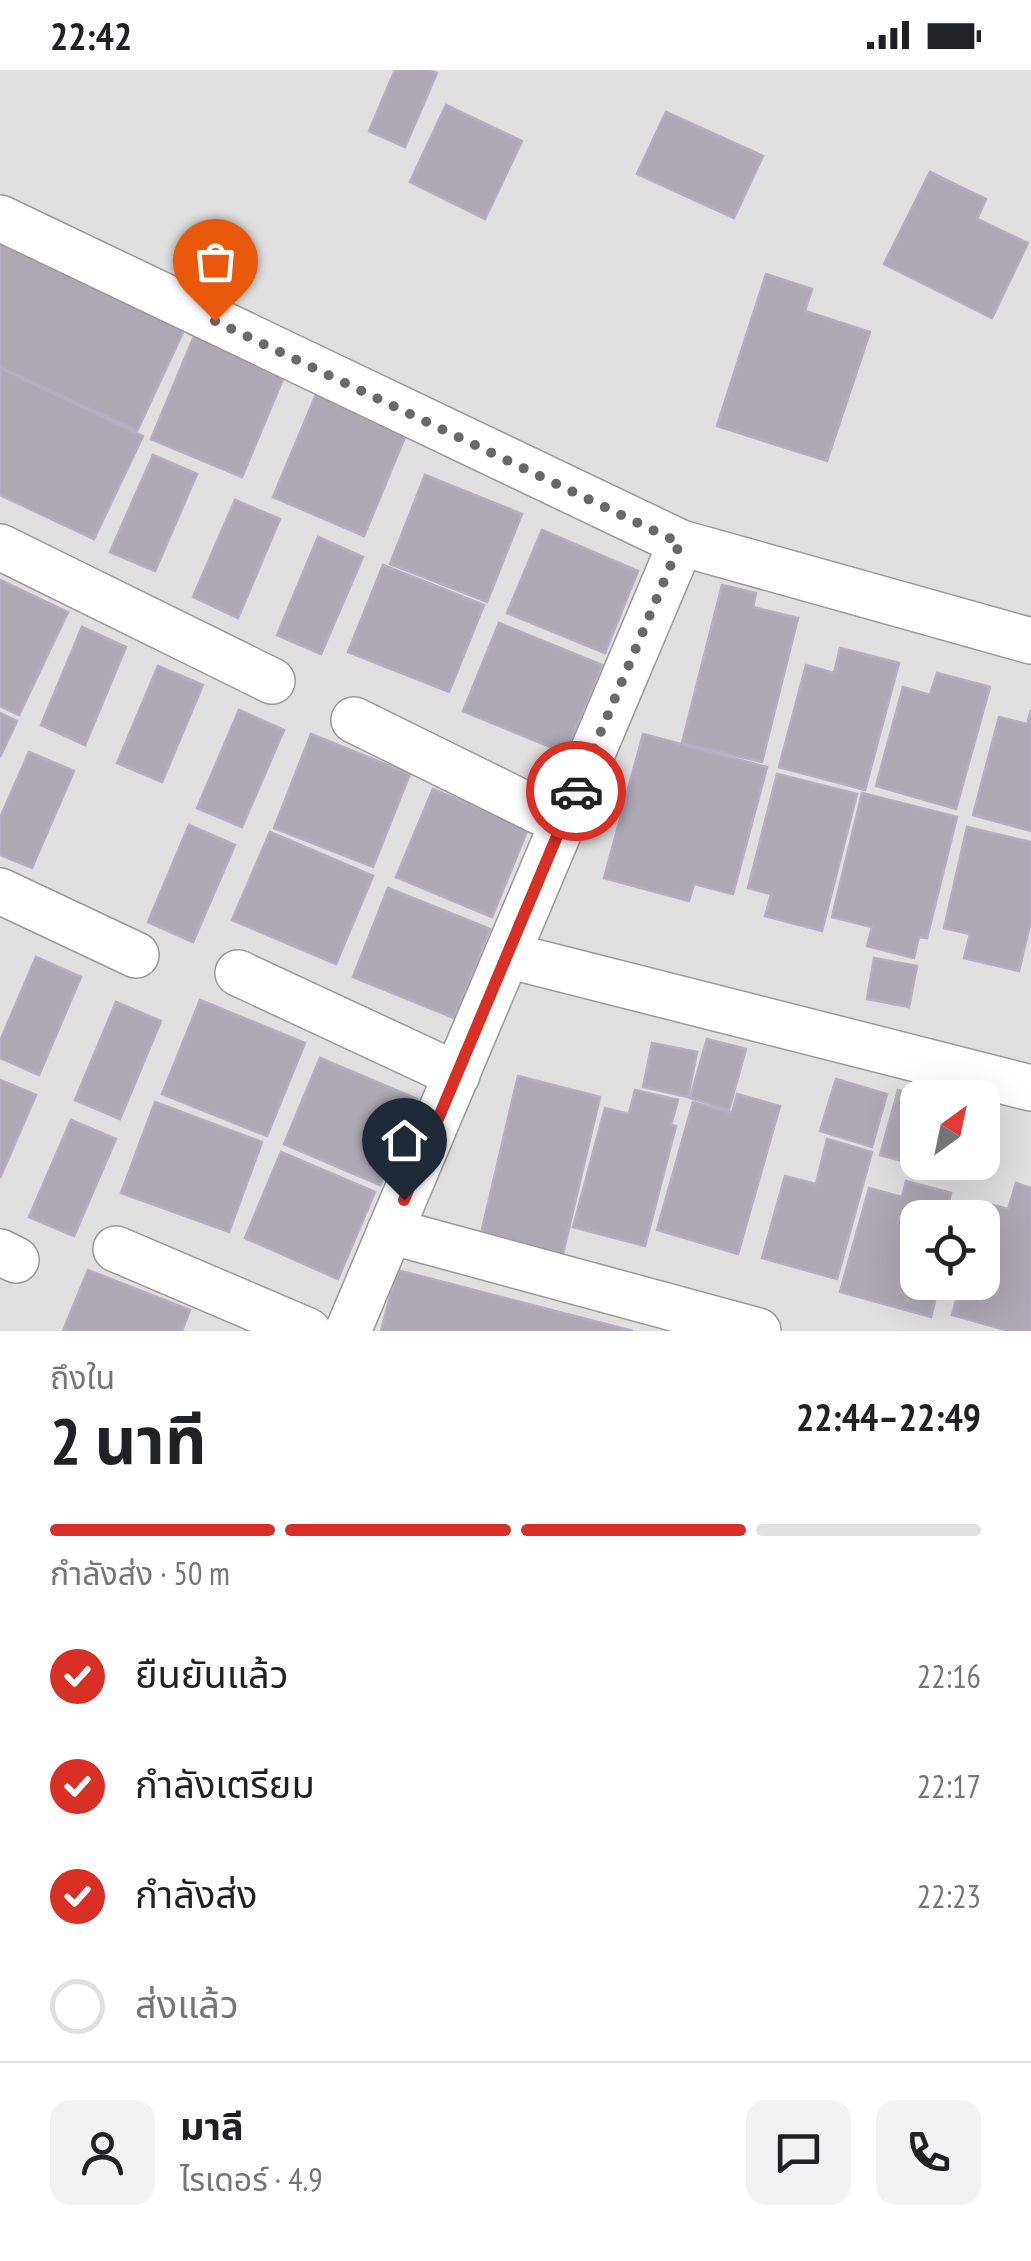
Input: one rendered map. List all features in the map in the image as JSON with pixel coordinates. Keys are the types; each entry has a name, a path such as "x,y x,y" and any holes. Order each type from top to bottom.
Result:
{"street":[{"path":"0,218 680,543 1031,640"},
{"path":"348,1331 680,543"},
{"path":"0,547 272,681"},
{"path":"354,720 563,823"},
{"path":"0,892 136,955"},
{"path":"507,955 1031,1088"},
{"path":"238,973 457,1074"},
{"path":"390,1231 758,1331"},
{"path":"116,1249 308,1331"}],"shaded area":[{"path":"0,70 1031,70 1031,1331 0,1331"}],"building":[{"path":"395,70 437,73 405,147 369,131"},
{"path":"446,105 522,141 485,219 410,182"},
{"path":"666,112 763,156 734,218 637,174"},
{"path":"930,172 986,199 977,219 1028,243 992,318 884,264"},
{"path":"0,240 185,328 137,431 0,367"},
{"path":"766,274 812,289 805,311 870,332 827,461 717,426"},
{"path":"195,334 286,372 242,477 151,439"},
{"path":"0,368 143,436 94,539 0,495"},
{"path":"317,392 408,430 364,536 273,497"},
{"path":"153,455 197,474 155,571 110,552"},
{"path":"425,475 522,514 487,602 390,564"},
{"path":"235,500 280,519 238,618 193,597"},
{"path":"542,530 638,571 605,653 507,613"},
{"path":"318,537 363,557 321,654 277,635"},
{"path":"383,565 484,605 449,692 348,652"},
{"path":"0,580 68,612 19,715 0,706"},
{"path":"722,585 756,593 753,607 798,618 762,762 682,743"},
{"path":"499,623 602,665 565,753 463,711"},
{"path":"82,627 126,647 85,745 41,725"},
{"path":"840,648 899,663 865,790 779,767 806,665 834,673"},
{"path":"158,666 203,685 162,782 117,763"},
{"path":"937,673 990,687 956,809 876,786 903,687 930,695"},
{"path":"239,710 284,730 242,827 197,808"},
{"path":"1031,710 1031,831 973,815 999,717 1027,724"},
{"path":"0,713 17,721 0,757"},
{"path":"311,734 410,774 373,867 274,828"},
{"path":"643,734 767,767 733,894 694,884 689,901 604,878"},
{"path":"29,752 74,771 32,868 0,855 0,818"},
{"path":"777,774 857,794 822,931 765,916 771,894 748,888"},
{"path":"433,789 528,829 492,917 396,877"},
{"path":"862,793 957,817 927,938 919,937 914,958 867,946 872,927 832,917"},
{"path":"189,825 235,845 193,942 148,922"},
{"path":"967,827 1031,842 1031,921 1019,971 964,958 970,934 944,928"},
{"path":"270,832 373,876 336,964 232,920"},
{"path":"388,888 490,929 454,1018 353,977"},
{"path":"36,957 81,977 39,1075 0,1058 0,1041"},
{"path":"874,958 917,966 909,1007 867,999"},
{"path":"200,1000 305,1043 267,1136 162,1094"},
{"path":"116,1002 161,1021 120,1119 75,1100"},
{"path":"707,1039 746,1049 729,1110 690,1098"},
{"path":"652,1043 697,1052 688,1097 643,1087"},
{"path":"320,1058 417,1099 380,1185 284,1144"},
{"path":"518,1076 600,1097 561,1262 479,1242"},
{"path":"836,1079 887,1094 872,1147 820,1131"},
{"path":"0,1080 36,1095 0,1178"},
{"path":"635,1090 678,1100 671,1125 676,1126 645,1246 573,1227 605,1108 629,1114"},
{"path":"898,1090 900,1160 880,1155"},
{"path":"737,1094 780,1106 738,1254 657,1230 693,1102 732,1113"},
{"path":"155,1102 262,1142 229,1232 121,1193"},
{"path":"71,1120 116,1139 74,1236 29,1217"},
{"path":"827,1139 872,1152 837,1279 762,1258 785,1176 816,1184"},
{"path":"281,1152 375,1192 338,1279 245,1238"},
{"path":"906,1181 951,1193 949,1200 900,1200 900,1300 935,1300 931,1317 840,1292 869,1188 902,1197"},
{"path":"1016,1183 1031,1188 1031,1331 1009,1331 952,1315 956,1300 1000,1300 1000,1207 1008,1209"},
{"path":"88,1270 190,1310 182,1331 63,1331"},
{"path":"397,1270 633,1331 381,1331"}],"way so far":[{"path":"215,321 680,543 576,791"}],"route":[{"path":"404,1200 576,791"}]}
